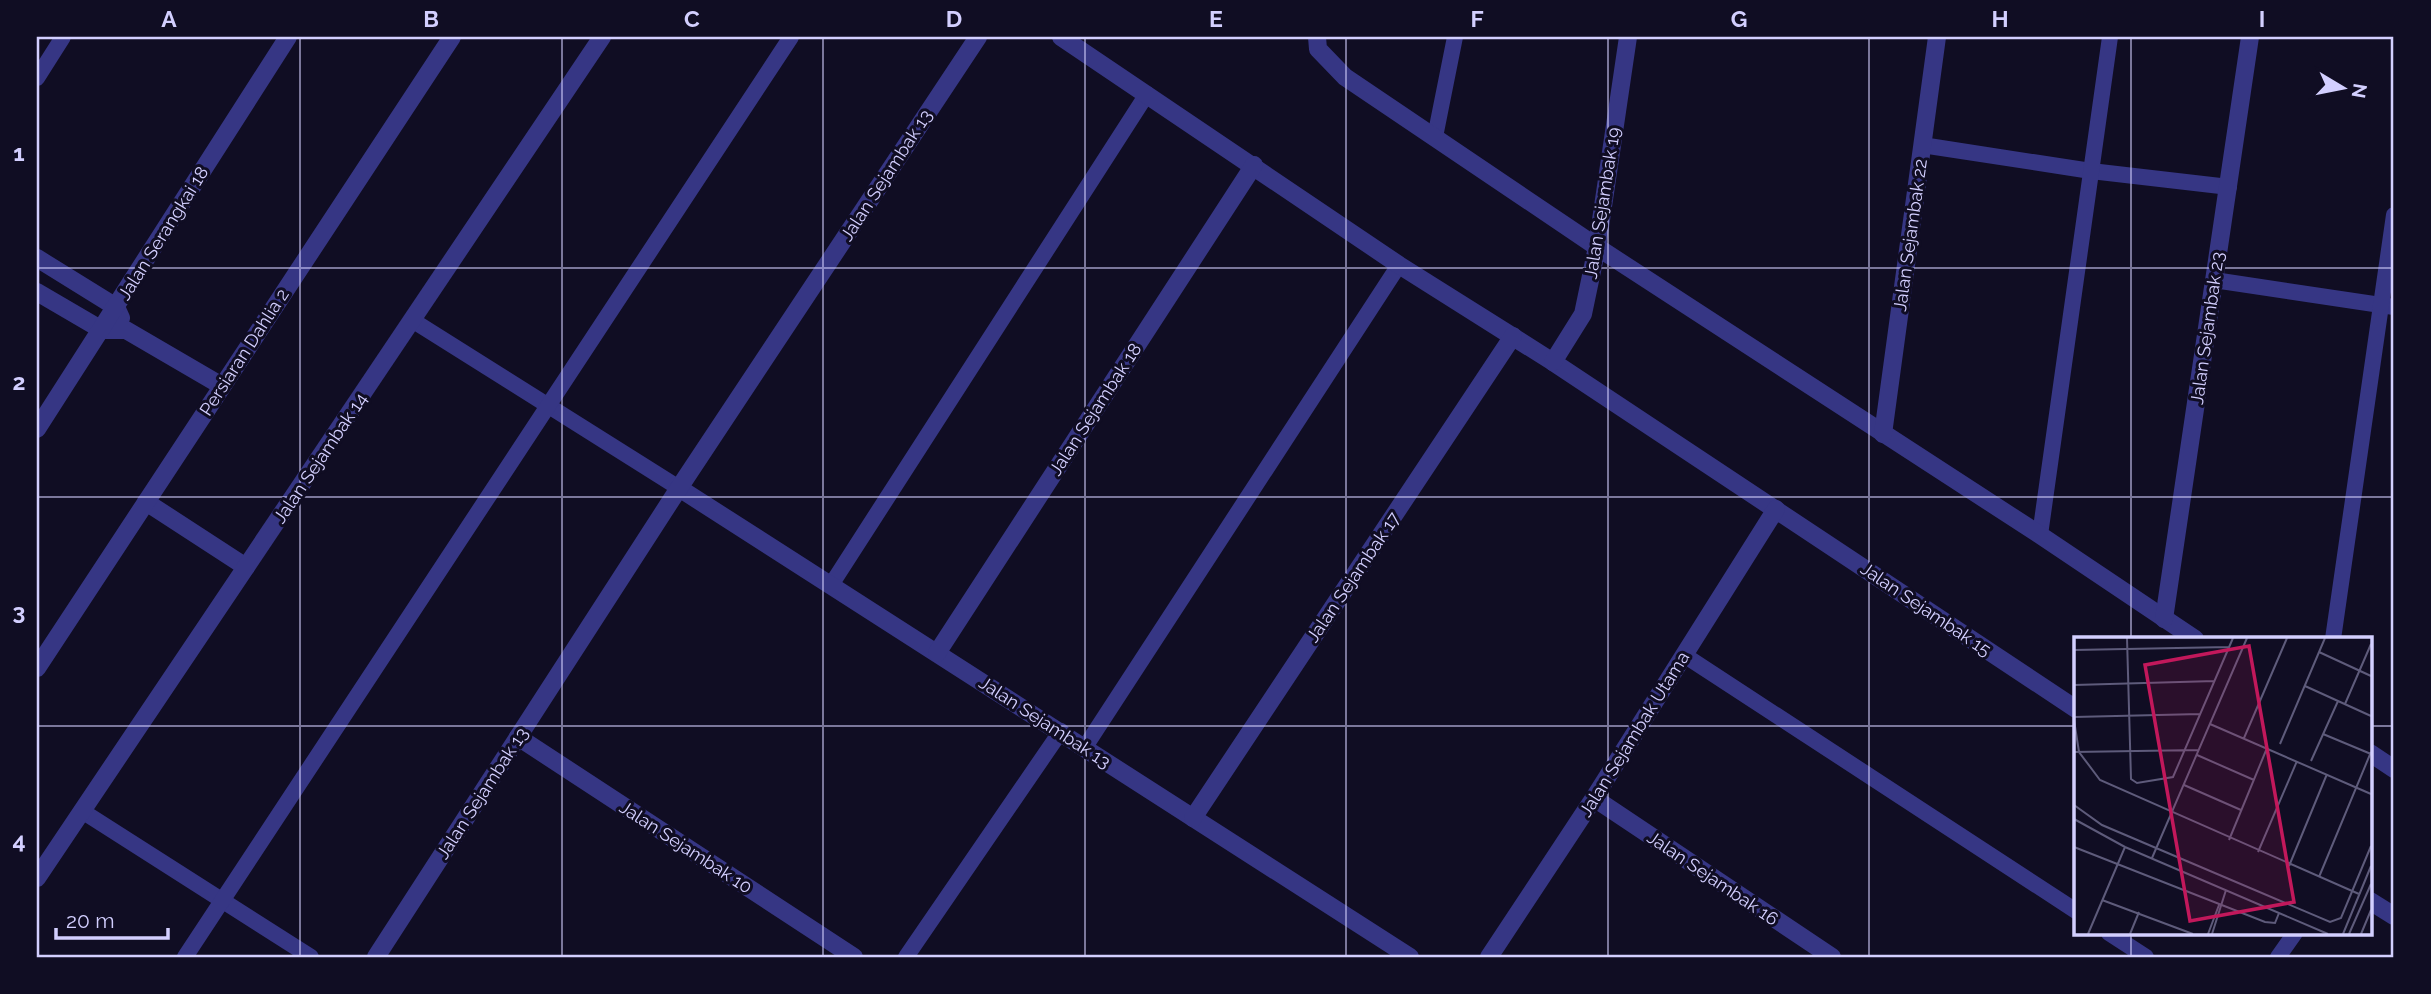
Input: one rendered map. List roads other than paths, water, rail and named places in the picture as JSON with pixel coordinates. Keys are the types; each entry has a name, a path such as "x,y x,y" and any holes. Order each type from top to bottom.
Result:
{"street":[{"name":"Jalan Serangkai 18","path":"37,429 288,37"},
{"name":"Persiaran Dahlia 2","path":"37,668 452,37"},
{"name":"Jalan Sejambak 14","path":"37,878 602,37"},
{"name":"Jalan Sejambak 13","path":"376,957 679,488 978,37"},
{"name":"Jalan Sejambak 15","path":"1061,37 1399,265 1553,362 2074,708"},
{"name":"Jalan Sejambak 19","path":"1553,362 1583,314 1597,247 1628,37"},
{"name":"Jalan Sejambak 22","path":"1883,434 1937,37"},
{"name":"Jalan Sejambak 23","path":"2164,618 2250,37"},
{"path":"1317,43 1345,77 1597,247 2192,637"},
{"name":"Jalan Sejambak 18","path":"937,653 1254,165"},
{"path":"37,258 116,307 126,330"},
{"path":"37,292 102,330 126,330 222,386"},
{"name":"Jalan Sejambak 17","path":"1193,818 1513,336"},
{"name":"Jalan Sejambak 13","path":"679,488 1410,957"},
{"path":"146,502 246,567"},
{"name":"Jalan Sejambak Utama","path":"1489,957 1594,798 1776,509"},
{"name":"Jalan Sejambak 10","path":"518,737 854,957"},
{"path":"2372,754 2394,769"},
{"name":"Jalan Sejambak 16","path":"1594,798 1832,957"},
{"path":"2372,902 2394,916"}],"lane":[{"path":"37,78 63,37"},
{"path":"186,957 791,37"},
{"path":"1435,137 1455,37"},
{"path":"2040,535 2110,37"},
{"path":"831,585 1147,94"},
{"path":"1922,145 2091,171 2229,187"},
{"path":"2333,637 2388,305 2394,215"},
{"path":"1085,747 1399,265"},
{"path":"2214,280 2388,305"},
{"path":"412,320 679,488"},
{"path":"1684,655 2074,910"},
{"path":"906,957 1061,732"},
{"path":"82,811 311,957"},
{"path":"2111,934 2146,957"},
{"path":"2278,957 2294,934"}]}
